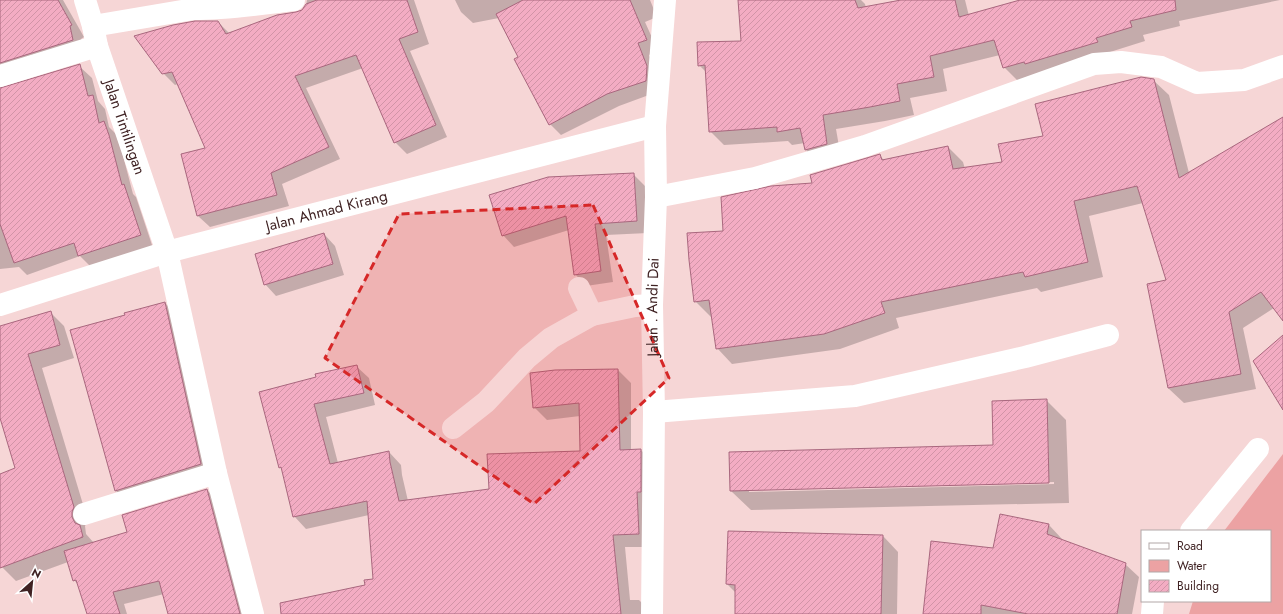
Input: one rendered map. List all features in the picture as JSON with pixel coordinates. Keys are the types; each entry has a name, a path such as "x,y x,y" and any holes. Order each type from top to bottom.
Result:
{"main road":[{"name":"Jalan Tintilingan","path":"85,0 95,36 167,252 216,473 253,614"},
{"path":"0,76 95,36 194,9 210,9 294,0"},
{"name":"Jalan . Andi Dai","path":"652,614 654,412 652,305 656,197 655,126 665,0"},
{"path":"656,197 755,178 865,146 1094,64 1121,62 1161,67 1196,82 1244,80 1283,66"},
{"name":"Jalan Ahmad Kirang","path":"0,305 167,252 655,126"},
{"path":"579,288 592,315"},
{"path":"453,428 486,402 527,358 551,338 592,315 635,306 652,305"},
{"path":"654,412 855,396 1025,357 1108,335"},
{"path":"1192,530 1258,449"},
{"path":"84,514 216,473"},
{"path":"1152,614 1153,602"}],"highlighted area":[{"path":"593,205 669,378 534,504 325,358 399,214"}],"water":[{"path":"1283,454 1283,614 1189,614 1193,602 1271,602 1271,530 1225,530"}],"building":[{"path":"0,0 58,0 72,25 70,26 73,40 0,63"},
{"path":"317,0 407,0 418,32 399,39 436,125 394,143 356,55 295,76 329,147 271,173 277,195 197,216 181,154 205,148 172,72 162,74 134,36 173,25 195,21 218,21 226,34 277,15 302,10 306,4"},
{"path":"523,0 630,0 647,40 638,43 647,66 646,81 607,94 549,125 514,59 518,57 496,14"},
{"path":"738,0 855,0 858,8 901,0 955,0 959,17 1020,0 1175,0 1176,10 1130,21 1132,27 1096,38 1098,42 1025,64 1024,62 1003,68 994,40 930,56 934,77 897,84 900,101 823,115 827,144 805,150 800,128 777,132 777,127 709,132 705,65 698,66 697,42 741,41"},
{"path":"80,64 88,96 93,95 99,123 104,121 109,135 122,185 124,184 141,235 78,256 74,243 14,263 0,224 0,88"},
{"path":"1141,77 1154,79 1179,178 1283,117 1283,321 1261,292 1229,312 1241,374 1168,388 1147,284 1166,280 1137,186 1074,201 1088,262 1025,277 1023,272 881,302 885,313 824,334 716,349 709,300 694,302 687,233 723,231 721,197 771,186 812,183 810,175 880,154 882,160 948,146 953,169 1002,162 998,144 1043,136 1035,104"},
{"path":"634,173 637,221 595,224 601,271 574,275 566,216 502,236 489,195 548,177"},
{"path":"324,233 333,264 264,285 255,254"},
{"path":"165,302 201,464 115,491 70,330"},
{"path":"51,311 60,345 28,354 74,507 72,517 75,523 80,525 83,537 0,568 0,474 15,468 0,418 0,326"},
{"path":"1283,335 1283,410 1253,361"},
{"path":"357,365 364,393 314,404 330,464 389,451 399,501 489,489 487,454 580,451 579,403 533,408 530,373 555,370 618,369 620,450 641,449 641,492 637,492 639,534 613,535 621,614 281,614 280,603 365,585 364,580 373,579 367,501 293,517 281,467 279,468 259,392 316,377 315,374"},
{"path":"1047,399 1049,483 730,491 729,452 993,445 992,401"},
{"path":"207,489 240,614 168,614 159,581 113,592 120,614 87,614 76,580 73,581 64,551 127,532 122,515"},
{"path":"1000,514 1049,524 1047,534 1126,563 1117,614 1028,614 981,605 981,614 923,614 931,541 993,548"},
{"path":"728,531 883,535 881,614 735,614 735,585 726,584"}]}
